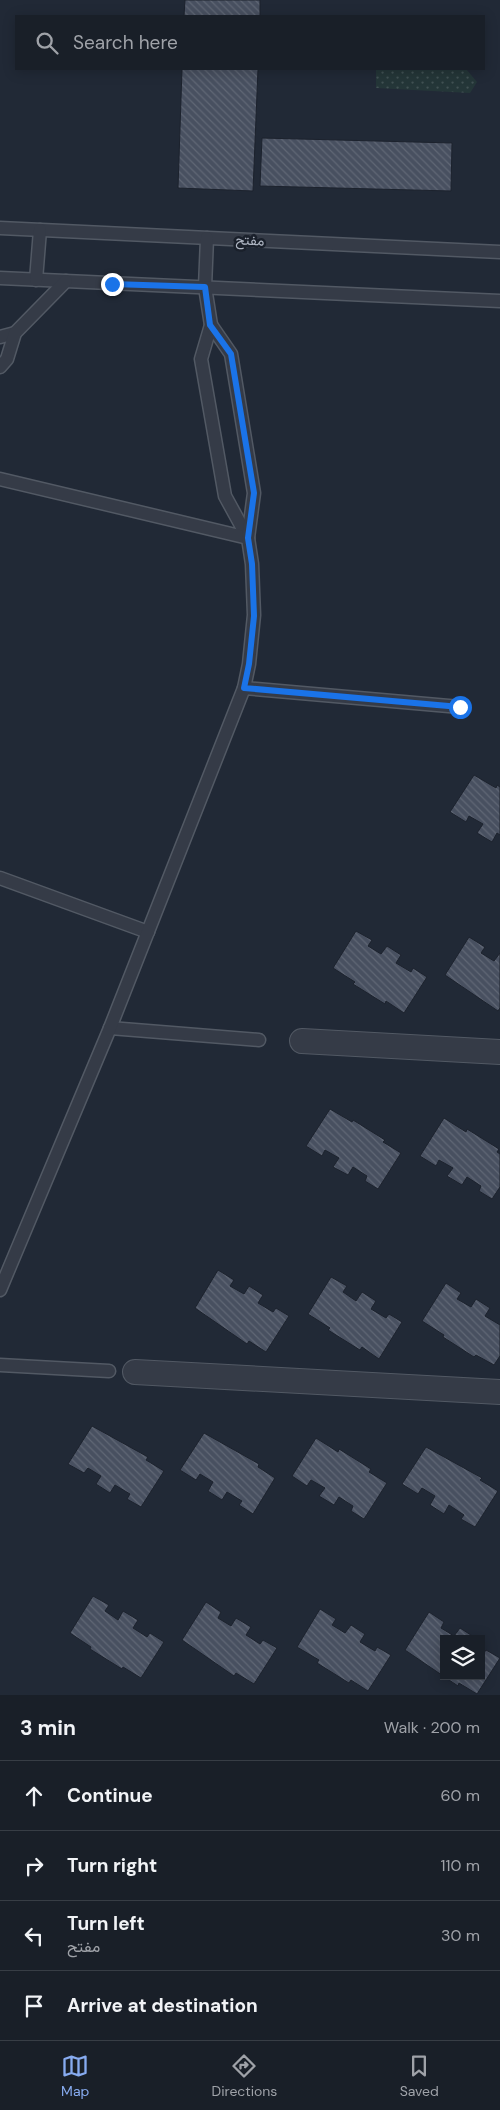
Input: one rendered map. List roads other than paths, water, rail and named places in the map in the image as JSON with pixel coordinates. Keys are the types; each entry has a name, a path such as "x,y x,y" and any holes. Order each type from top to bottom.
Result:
{"street":[{"path":"302,1041 500,1052"},
{"path":"135,1372 500,1392"}],"lane":[{"name":"مفتح","path":"0,228 500,252"},
{"path":"36,280 40,230"},
{"path":"207,238 205,287 210,325 201,359 225,496 248,538"},
{"path":"0,278 500,301"},
{"path":"0,338 15,333 66,281"},
{"path":"0,1290 110,1028 244,688 249,664 254,616 252,564 248,538 254,493 231,354 210,325"},
{"path":"0,367 7,360 15,333"},
{"path":"0,479 248,538"},
{"path":"244,688 460,707"},
{"path":"0,878 148,932"},
{"path":"110,1028 259,1040"},
{"path":"0,1365 109,1371"}]}
